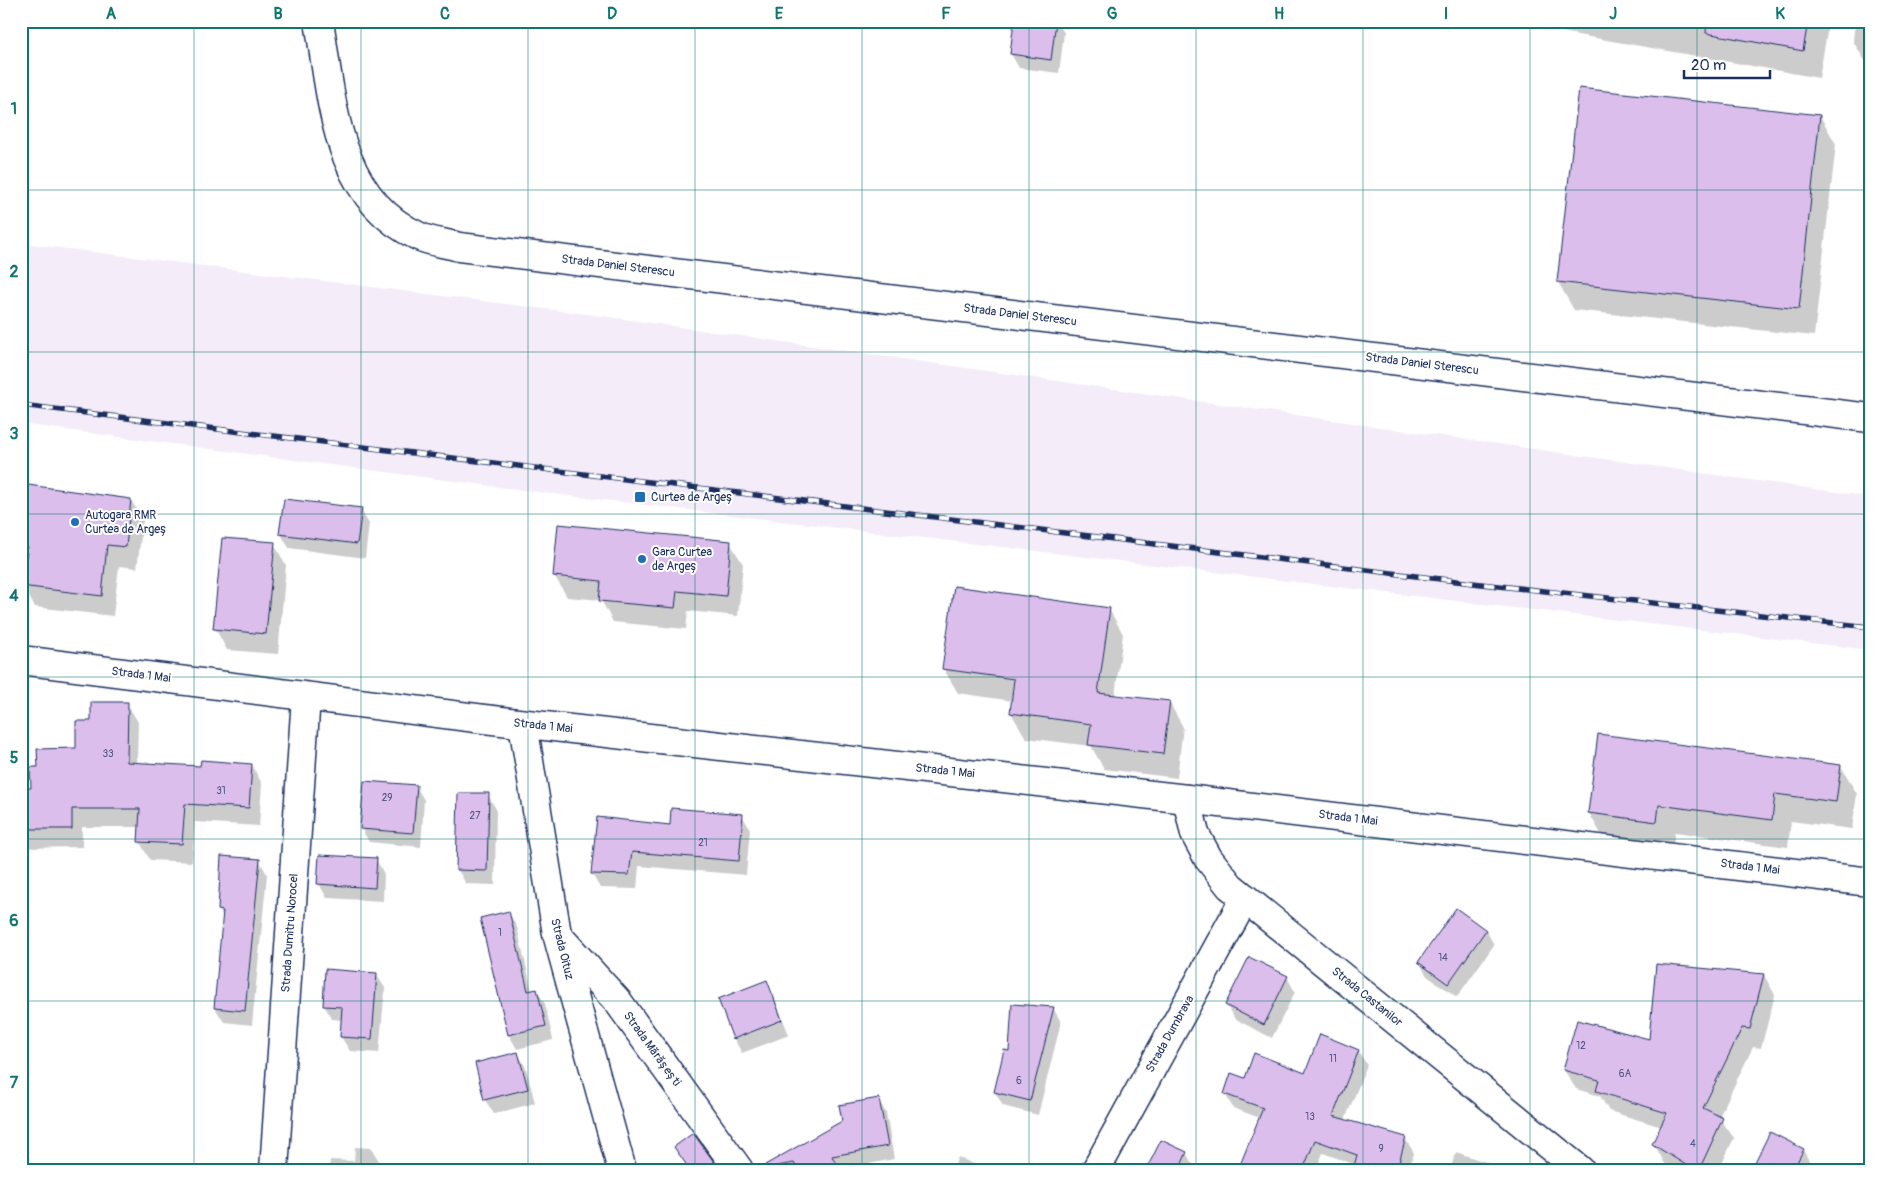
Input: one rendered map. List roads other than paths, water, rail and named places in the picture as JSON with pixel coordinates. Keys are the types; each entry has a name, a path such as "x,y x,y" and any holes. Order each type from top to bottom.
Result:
{"street":[{"name":"Strada Daniel Sterescu","path":"319,21 340,142 357,180 381,212 418,236 450,245 1870,418"},
{"name":"Strada 1 Mai","path":"21,660 523,724 1187,799 1870,882"},
{"name":"Strada Dumitru Norocel","path":"274,1170 306,697"},
{"name":"Strada Oituz","path":"523,724 557,934 622,1170"},
{"name":"Strada Castanilor","path":"1187,799 1195,834 1208,858 1230,886 1580,1170"},
{"name":"Strada Dumbrava","path":"1096,1170 1245,898"},
{"name":"Strada Mărășești","path":"557,934 619,1003 739,1170"},
{"path":"582,1027 619,1003"}],"railway":[{"path":"21,405 1481,584 1870,627"}],"place":[{"name":"Curtea de Argeș","path":"640,497"},
{"name":"Autogara RMR Curtea de Argeș","path":"75,522"},
{"name":"Gara Curtea de Argeș","path":"642,559"}]}
